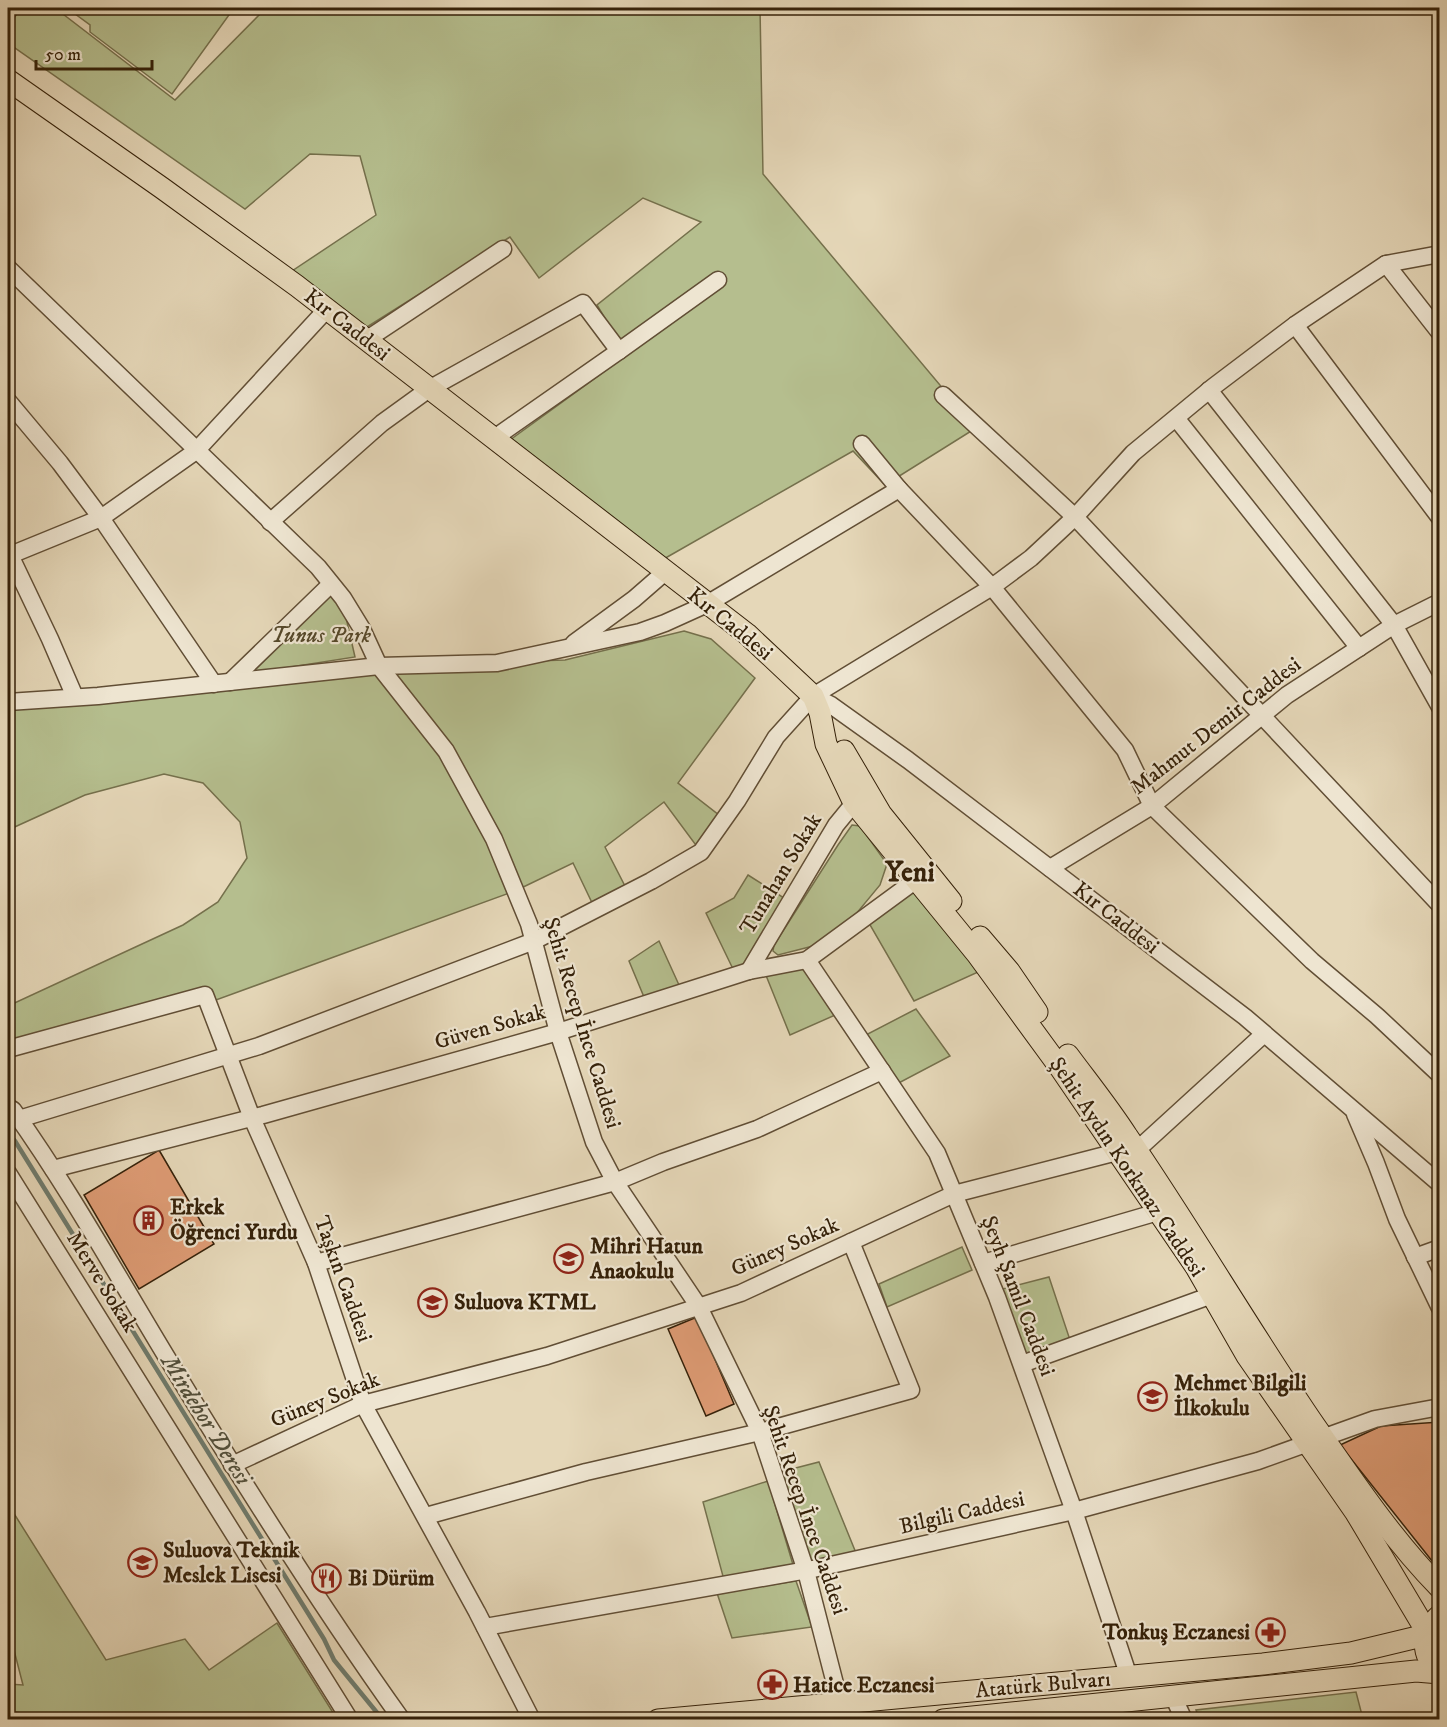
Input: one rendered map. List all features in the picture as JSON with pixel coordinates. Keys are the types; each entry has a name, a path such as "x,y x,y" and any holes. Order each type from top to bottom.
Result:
{"main road":[{"name":"Kır Caddesi","path":"8,80 162,188 327,309 747,634 817,704"},
{"name":"Şehit Aydın Korkmaz Caddesi","path":"817,704 826,744 854,803 977,954 1061,1069 1127,1151 1158,1212 1196,1267 1247,1356 1421,1569 1440,1588"},
{"name":"Şehit Aydın Korkmaz Caddesi","path":"817,704 881,814 1000,960 1127,1151 1270,1359 1426,1633 1425,1650 1428,1659 1440,1672"},
{"path":"1426,1633 1432,1622 1440,1615"},
{"name":"Atatürk Bulvarı","path":"658,1719 1263,1664 1351,1653 1426,1633"},
{"name":"Atatürk Bulvarı","path":"942,1719 1075,1713 1173,1696 1416,1671 1440,1672"}],"street":[{"path":"366,340 503,249"},
{"path":"19,1119 228,1057 534,941 701,852 737,801 776,737 817,704 992,587 1031,558 1075,518 1133,453 1209,390 1296,325 1386,264 1440,254"},
{"path":"1386,264 1440,333"},
{"name":"Şehit Recep İnce Caddesi","path":"8,268 318,567 362,629 379,666 446,751 494,839 529,924 558,1032 594,1142 615,1182 699,1307 760,1432 806,1570 840,1703"},
{"path":"493,439 718,280"},
{"path":"270,522 382,423 429,389 584,303 619,351"},
{"path":"75,698 50,639 9,555 101,518 196,451 327,309"},
{"path":"1296,325 1440,518"},
{"path":"1209,390 1394,626 1440,707"},
{"path":"943,395 1075,518 1440,905"},
{"path":"8,401 60,463 222,683"},
{"path":"1176,417 1359,648"},
{"path":"862,444 899,489 992,587 1125,750 1152,806 1312,961 1377,1016 1440,1075"},
{"path":"8,702 75,698 379,666 497,663 640,632 707,604 899,489"},
{"path":"570,646 634,599 665,572"},
{"path":"222,683 332,584"},
{"name":"Mahmut Demir Caddesi","path":"1050,868 1152,806 1287,695 1394,626 1440,602"},
{"name":"Kır Caddesi","path":"817,704 831,705 908,760 1050,868 1264,1034 1440,1184"},
{"name":"Tunahan Sokak","path":"749,971 836,825 854,803"},
{"name":"Güven Sokak","path":"53,1168 252,1118 558,1032 749,971 807,960 916,880"},
{"name":"Şeyh Şamil Caddesi","path":"807,960 937,1153 1022,1364 1130,1677"},
{"name":"Taşkın Caddesi","path":"8,1049 205,995 252,1118 316,1263 363,1404 426,1516 532,1719"},
{"path":"1127,1151 1264,1034"},
{"path":"316,1263 615,1182 663,1162 757,1129 882,1071"},
{"path":"8,1107 53,1168 232,1465 354,1652 402,1719"},
{"path":"1352,1108 1376,1162 1397,1219 1440,1308"},
{"name":"Güney Sokak","path":"232,1465 363,1404 547,1356 741,1293 954,1194 1127,1151"},
{"name":"Merve Sokak","path":"8,1173 350,1719"},
{"path":"983,1263 1158,1212"},
{"path":"426,1516 586,1473 760,1432 912,1390 850,1242"},
{"path":"1415,1257 1440,1248"},
{"path":"1022,1364 1212,1295"},
{"name":"Bilgili Caddesi","path":"485,1627 806,1570 1074,1511 1258,1461 1375,1419 1440,1407"},
{"path":"1173,1696 1184,1719"}],"green space":[{"path":"22,8 55,8 175,100 266,8 760,8 763,174 976,428 885,485 853,451 662,560 510,440 627,355 597,305 701,222 643,198 539,278 510,237 367,327 292,271 376,215 360,156 310,154 245,209 8,43 8,25"},
{"path":"67,8 234,8 172,94 90,32 90,25"},
{"name":"Tunus Park","path":"330,588 345,613 355,657 240,675"},
{"path":"684,631 711,639 755,678 678,783 724,819 701,852 664,802 605,847 628,892 595,909 573,863 515,891 216,1000 204,995 8,1049 8,1006 183,925 218,902 247,858 240,822 203,783 164,774 85,795 8,830 8,705 379,666 565,660"},
{"path":"852,825 860,826 887,864 880,885 851,920 817,945 778,955 773,951 774,945"},
{"path":"748,875 784,898 746,967 733,969 706,913 734,898"},
{"path":"916,880 987,968 914,1001 866,918"},
{"path":"659,941 679,985 644,997 629,961"},
{"path":"807,960 842,1012 790,1035 763,968"},
{"path":"916,1009 950,1056 893,1086 860,1038"},
{"path":"962,1247 972,1270 887,1307 879,1284"},
{"path":"1049,1277 1072,1346 1022,1364 995,1291"},
{"path":"819,1462 856,1553 810,1562 780,1472"},
{"path":"768,1481 794,1568 724,1580 703,1502"},
{"path":"8,1504 106,1660 185,1639 209,1670 277,1623 337,1719 71,1720 8,1711 8,1684 23,1685 8,1627"},
{"path":"796,1581 812,1627 732,1638 717,1593"},
{"path":"1356,1692 1363,1719 1199,1719 1196,1710"}],"building":[{"name":"Erkek Öğrenci Yurdu","path":"159,1150 214,1244 139,1289 84,1195"},
{"path":"697,1317 734,1404 706,1416 668,1329"},
{"path":"1440,1422 1440,1571 1340,1445 1381,1426"}],"waterway":[{"name":"Mirdehor Deresi","path":"8,1133 324,1639 334,1660 383,1720"}],"place":[{"name":"Erkek Öğrenci Yurdu","path":"149,1220"},
{"name":"Mihri Hatun Anaokulu","path":"569,1259"},
{"name":"Suluova KTML","path":"433,1302"},
{"name":"Mehmet Bilgili İlkokulu","path":"1153,1396"},
{"name":"Suluova Teknik Meslek Lisesi","path":"142,1563"},
{"name":"Bi Dürüm","path":"327,1578"},
{"name":"Tonkuş Eczanesi","path":"1271,1632"},
{"name":"Hatice Eczanesi","path":"772,1685"}],"district":[{"name":"Yeni","path":"910,872"}]}
